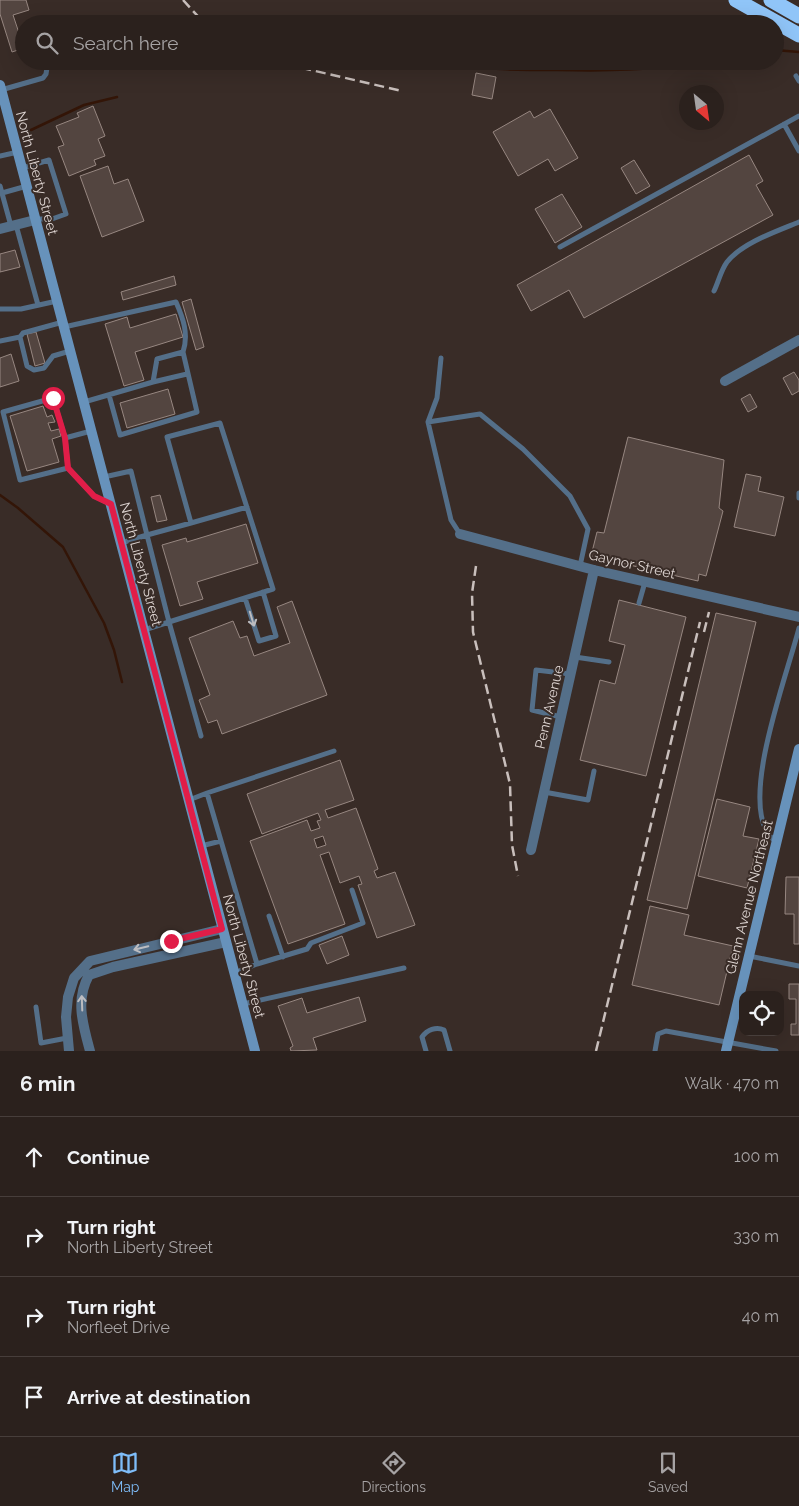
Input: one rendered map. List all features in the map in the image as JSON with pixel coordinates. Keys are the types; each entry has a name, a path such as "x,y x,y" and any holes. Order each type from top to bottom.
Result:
{"highway":[{"path":"736,0 763,15"},
{"path":"771,0 799,16"},
{"path":"784,27 799,35"}],"main road":[{"name":"North Liberty Street","path":"1,87 255,1051"},
{"name":"Glenn Avenue Northeast","path":"743,991 749,956 777,842 796,776 799,750"},
{"name":"Glenn Avenue Northeast","path":"728,1046 739,1013"}],"street":[{"path":"0,229 36,220"},
{"path":"725,381 799,340"},
{"name":"Gaynor Street","path":"460,534 594,570 799,617"},
{"name":"Penn Avenue","path":"531,850 594,570"},
{"path":"69,1051 67,1002 72,984 90,961 222,929"},
{"path":"171,941 174,954"},
{"path":"90,1051 84,1027 81,996 89,975 102,970 226,942"},
{"path":"99,958 102,970"}],"lane":[{"path":"1,87 43,78 47,70"},
{"path":"560,247 799,116"},
{"path":"784,124 799,151"},
{"path":"0,156 18,152"},
{"path":"22,168 49,160 66,214 52,219 36,220"},
{"path":"0,186 38,305"},
{"path":"2,193 27,186"},
{"path":"714,291 726,262 767,234 799,222"},
{"path":"0,309 21,309 57,301"},
{"path":"0,341 20,337 28,331 176,302 187,340 183,352 197,412 120,435 109,395"},
{"path":"20,337 30,369 44,368 53,356 70,351"},
{"path":"153,382 157,359 183,352"},
{"path":"441,358 437,398 428,422 452,520 460,534"},
{"path":"84,402 187,374"},
{"path":"68,468 20,480 4,412 53,398 65,438 68,468 94,496 111,504"},
{"path":"428,422 480,414 523,449 570,496 588,529 580,566"},
{"path":"143,630 273,589 220,423 167,437 190,523"},
{"path":"65,438 91,430"},
{"path":"104,477 131,471 169,622 201,736"},
{"path":"799,493 799,498"},
{"path":"120,543 247,507"},
{"path":"639,604 645,582"},
{"path":"245,598 258,641 276,636 263,592"},
{"path":"777,842 766,830 759,798 764,753 799,628"},
{"path":"575,657 609,662"},
{"path":"561,717 532,710 536,670 571,674"},
{"path":"188,800 334,751"},
{"path":"544,792 588,800 594,771"},
{"path":"207,793 257,964"},
{"path":"200,846 221,842"},
{"path":"234,973 307,949 311,943 363,923 352,890"},
{"path":"269,916 283,956"},
{"path":"749,956 799,966"},
{"path":"242,1004 404,968"},
{"path":"36,1007 41,1043 67,1038"},
{"path":"426,1051 422,1037 428,1031 440,1028 444,1030 450,1051"},
{"path":"655,1051 658,1034 666,1032 728,1046 776,1051"}],"building":[{"path":"0,0 26,0 29,10 13,15 15,21 15,51 12,52 0,14"},
{"path":"476,73 496,77 492,99 472,95"},
{"path":"93,106 105,136 98,139 105,156 94,160 96,165 69,176 58,147 64,145 56,126 79,117 77,113"},
{"path":"550,109 578,158 555,171 548,159 518,176 493,132 530,111 534,118"},
{"path":"749,155 763,181 756,185 773,215 584,318 569,290 531,311 517,285"},
{"path":"634,160 650,186 636,194 621,168"},
{"path":"108,166 114,184 128,179 144,221 102,237 80,176"},
{"path":"562,194 582,227 555,243 535,209"},
{"path":"15,250 20,267 0,272 0,254"},
{"path":"174,276 176,285 123,300 121,292"},
{"path":"191,299 204,347 196,350 182,302"},
{"path":"176,314 183,337 135,352 144,380 124,386 105,324 127,317 130,328"},
{"path":"36,332 45,363 35,366 27,334"},
{"path":"11,354 19,381 0,387 0,358"},
{"path":"794,372 799,380 799,391 792,395 783,378"},
{"path":"168,389 175,414 127,428 120,403"},
{"path":"750,394 757,407 748,412 741,399"},
{"path":"43,406 47,417 52,415 55,422 48,423 51,431 59,429 61,436 52,439 59,462 27,471 10,416"},
{"path":"628,437 724,460 719,508 723,511 706,576 699,574 698,581 591,556 597,532 604,533"},
{"path":"746,474 761,477 758,491 784,497 775,536 734,527"},
{"path":"160,495 167,520 157,522 151,497"},
{"path":"246,524 258,563 197,582 203,599 180,606 162,545 186,538 187,542"},
{"path":"619,600 686,617 646,776 580,760 600,680 615,684 625,645 609,641"},
{"path":"292,601 327,695 222,734 217,720 208,723 199,700 210,695 189,638 233,621 240,638 247,636 254,656 290,643 277,607"},
{"path":"716,613 756,622 687,909 647,900"},
{"path":"340,760 354,800 325,810 328,818 356,808 378,869 374,871 377,878 395,872 415,925 377,938 358,885 362,884 359,876 340,883 329,852 320,855 345,924 288,944 250,841 307,820 311,831 320,828 317,821 321,820 318,813 262,834 247,794","holes":["323,836 326,845 317,848 314,839"]},
{"path":"717,799 750,807 743,836 759,839 747,888 698,876"},
{"path":"786,877 799,877 799,944 794,944 794,914 785,914"},
{"path":"650,906 689,915 684,935 733,946 719,1005 632,985"},
{"path":"342,936 349,955 327,964 319,945"},
{"path":"789,984 799,984 799,1035 791,1035 791,1024 796,1024 796,999 789,999"},
{"path":"359,997 366,1021 313,1038 317,1050 291,1051 290,1048 293,1046 278,1006 302,998 307,1013"}],"waterway":[{"path":"784,51 799,52"},
{"path":"526,70 593,70"},
{"path":"593,70 628,70"},
{"path":"31,130 84,105 117,97"},
{"path":"0,495 63,547 104,623 114,650 122,682"}],"railway":[{"path":"183,0 197,15"},
{"path":"311,70 402,91"},
{"path":"476,566 472,593 473,632 510,784 512,845 518,876"},
{"path":"704,632 709,612"},
{"path":"596,1051 700,622"}],"route":[{"path":"53,398 65,438 68,468 94,496 101,501 111,504 222,929 171,941"}]}
